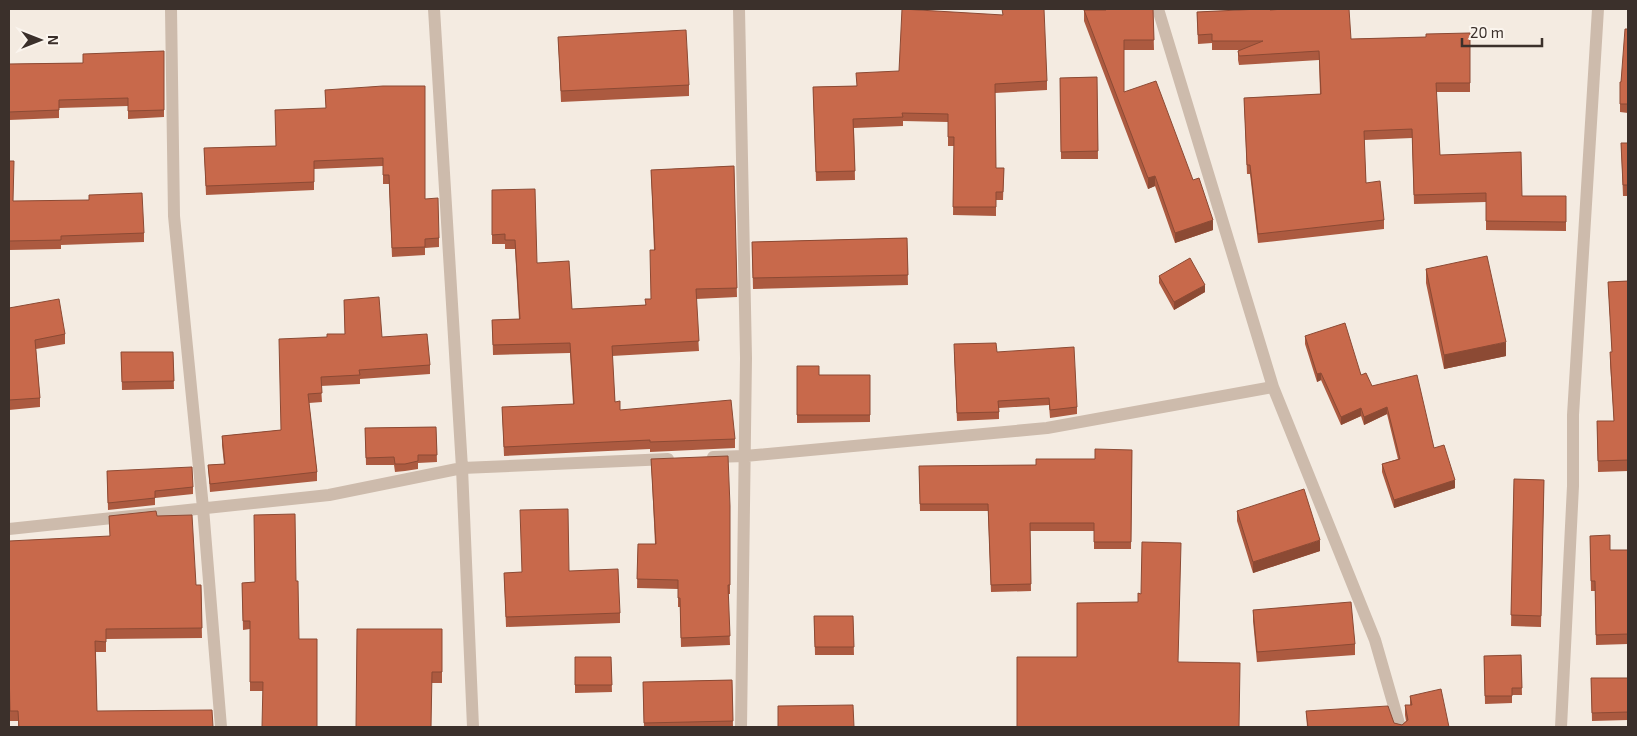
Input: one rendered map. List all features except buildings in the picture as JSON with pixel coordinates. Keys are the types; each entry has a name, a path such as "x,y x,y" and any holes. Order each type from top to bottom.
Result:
{"street":[{"path":"171,9 174,216 203,508 221,727"},
{"path":"434,9 462,468 473,727"},
{"path":"739,9 746,348 741,727"},
{"path":"1158,9 1272,387 1375,640 1400,727"},
{"path":"1561,727 1573,486 1574,405 1598,9"},
{"path":"696,458 745,456 1047,428 1272,387"},
{"path":"9,529 329,495 462,468 676,458"}]}
